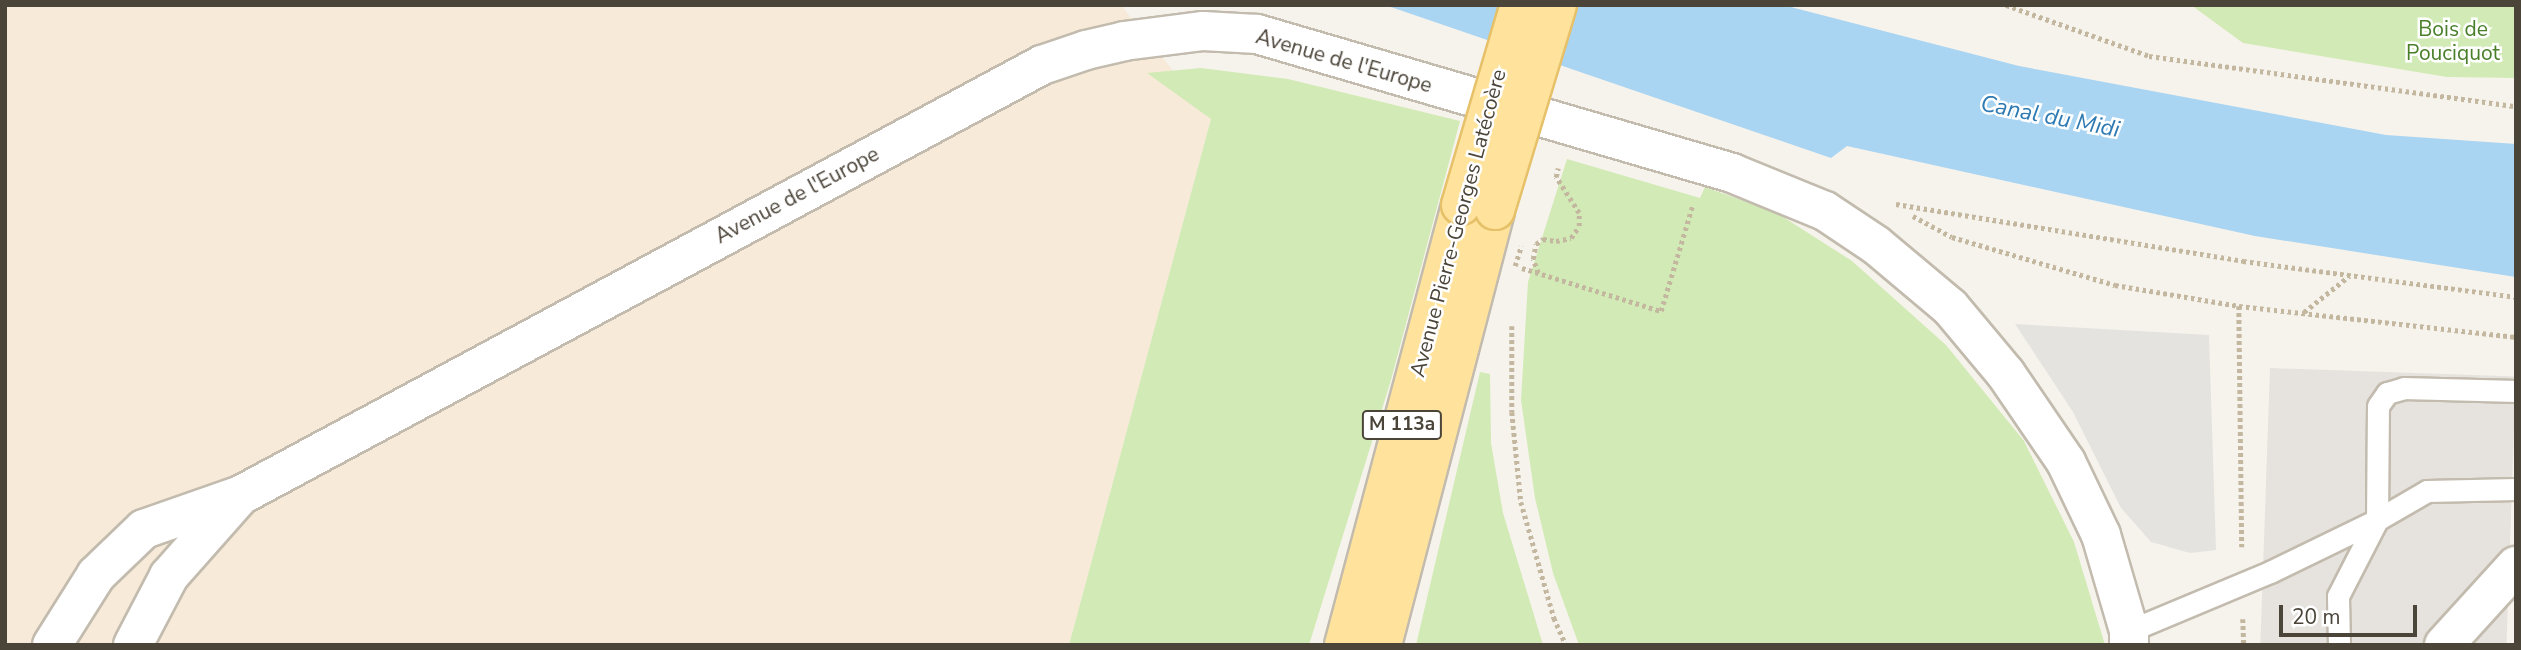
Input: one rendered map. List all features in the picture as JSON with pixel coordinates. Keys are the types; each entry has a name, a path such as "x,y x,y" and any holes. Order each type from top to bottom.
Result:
{"main road":[{"name":"Avenue Pierre-Georges Latécoère","path":"1382,645 1419,503 1521,5"},
{"name":"Avenue Pierre-Georges Latécoère","path":"1344,645 1478,207 1557,5"},
{"path":"1393,645 1419,503"}],"street":[{"name":"Avenue de l'Europe","path":"52,645 96,575 144,529 242,495 1042,65 1086,50 1203,31 1257,34 1704,165 1776,189 1825,211 1876,246 1950,307 2006,374 2066,462 2101,535 2129,638"},
{"name":"Avenue de l'Europe","path":"133,645 169,576 242,495"},
{"path":"2444,645 2516,566"}],"lane":[{"path":"2339,645 2338,596 2377,520 2378,406 2388,393 2404,388 2516,391"},
{"path":"2129,638 2377,520 2427,491 2516,489"}],"path":[{"path":"2006,5 2149,56 2516,106"},
{"path":"1538,273 1533,259 1536,244 1543,239 1556,241 1571,238 1579,226 1579,213 1556,177 1570,127"},
{"path":"1514,277 1516,265 1661,311 1704,165"},
{"path":"1889,203 2243,261 2516,297"},
{"path":"2304,313 2350,275"},
{"path":"2244,645 2239,306 2516,337"},
{"path":"1512,324 1512,412 1521,502 1554,618 1566,645"}],"shaded area":[{"path":"5,5 1121,5 1211,119 1069,645 5,645"},
{"path":"2015,324 2209,335 2216,550 2190,553 2151,542 2121,508 2073,412"},
{"path":"2270,368 2516,377 2506,645 2260,645"}],"green space":[{"name":"Bois de Pouciquot","path":"2191,5 2516,5 2516,78 2447,77 2243,43"},
{"path":"1201,68 1288,79 1460,121 1391,380 1309,645 1069,645 1211,119 1147,73"},
{"path":"1567,159 1700,198 1705,187 1777,213 1852,261 1946,345 2024,441 2074,542 2105,645 1579,645 1553,573 1535,498 1521,400 1528,282"},
{"path":"1480,372 1490,374 1491,443 1503,513 1543,645 1416,645"}],"water":[{"name":"Canal du Midi","path":"1385,5 1783,5 2019,66 2386,135 2516,144 2516,277 2255,236 1847,146 1831,158"}]}
